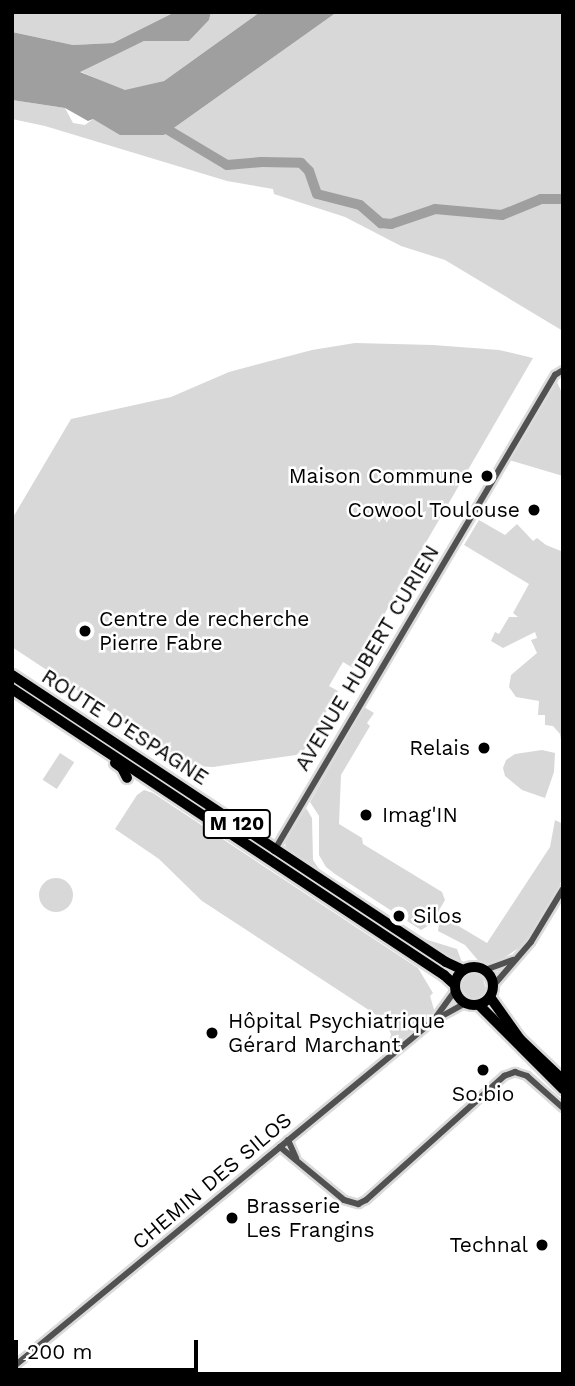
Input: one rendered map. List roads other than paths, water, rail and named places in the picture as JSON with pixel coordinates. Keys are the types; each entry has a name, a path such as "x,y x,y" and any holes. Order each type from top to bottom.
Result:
{"main road":[{"name":"ROUTE D'ESPAGNE","path":"12,675 272,853 455,988"},
{"name":"ROUTE D'ESPAGNE","path":"12,688 79,733 446,962 463,970"},
{"path":"79,733 122,768 127,778"},
{"path":"478,967 485,970 493,986 490,997 479,1004 465,1003 455,988 463,970 478,967"},
{"path":"490,997 520,1039 563,1080"},
{"path":"479,1004 563,1088"}],"street":[{"name":"AVENUE HUBERT CURIEN","path":"272,853 555,375 563,370"},
{"path":"493,986 531,943 563,889"},
{"path":"485,970 515,960"},
{"name":"CHEMIN DES SILOS","path":"433,1021 455,988"},
{"name":"CHEMIN DES SILOS","path":"12,1368 433,1021 465,1003"},
{"path":"280,1147 344,1200 358,1204 366,1200 504,1076 515,1072 527,1076 563,1108"},
{"path":"288,1140 296,1158"}],"waterway":[{"path":"160,125 227,165 301,163 309,171 317,194 360,205 381,223 391,224 435,209 502,215 541,199 563,199"}],"place":[{"name":"Maison Commune","path":"487,476"},
{"name":"Cowool Toulouse","path":"534,510"},
{"name":"Centre de recherche Pierre Fabre","path":"85,631"},
{"name":"Relais","path":"484,748"},
{"name":"Imag'IN","path":"366,815"},
{"name":"Silos","path":"399,916"},
{"name":"Hôpital Psychiatrique Gérard Marchant","path":"212,1033"},
{"name":"So.bio","path":"483,1070"},
{"name":"Brasserie Les Frangins","path":"232,1218"},
{"name":"Technal","path":"542,1245"}]}
